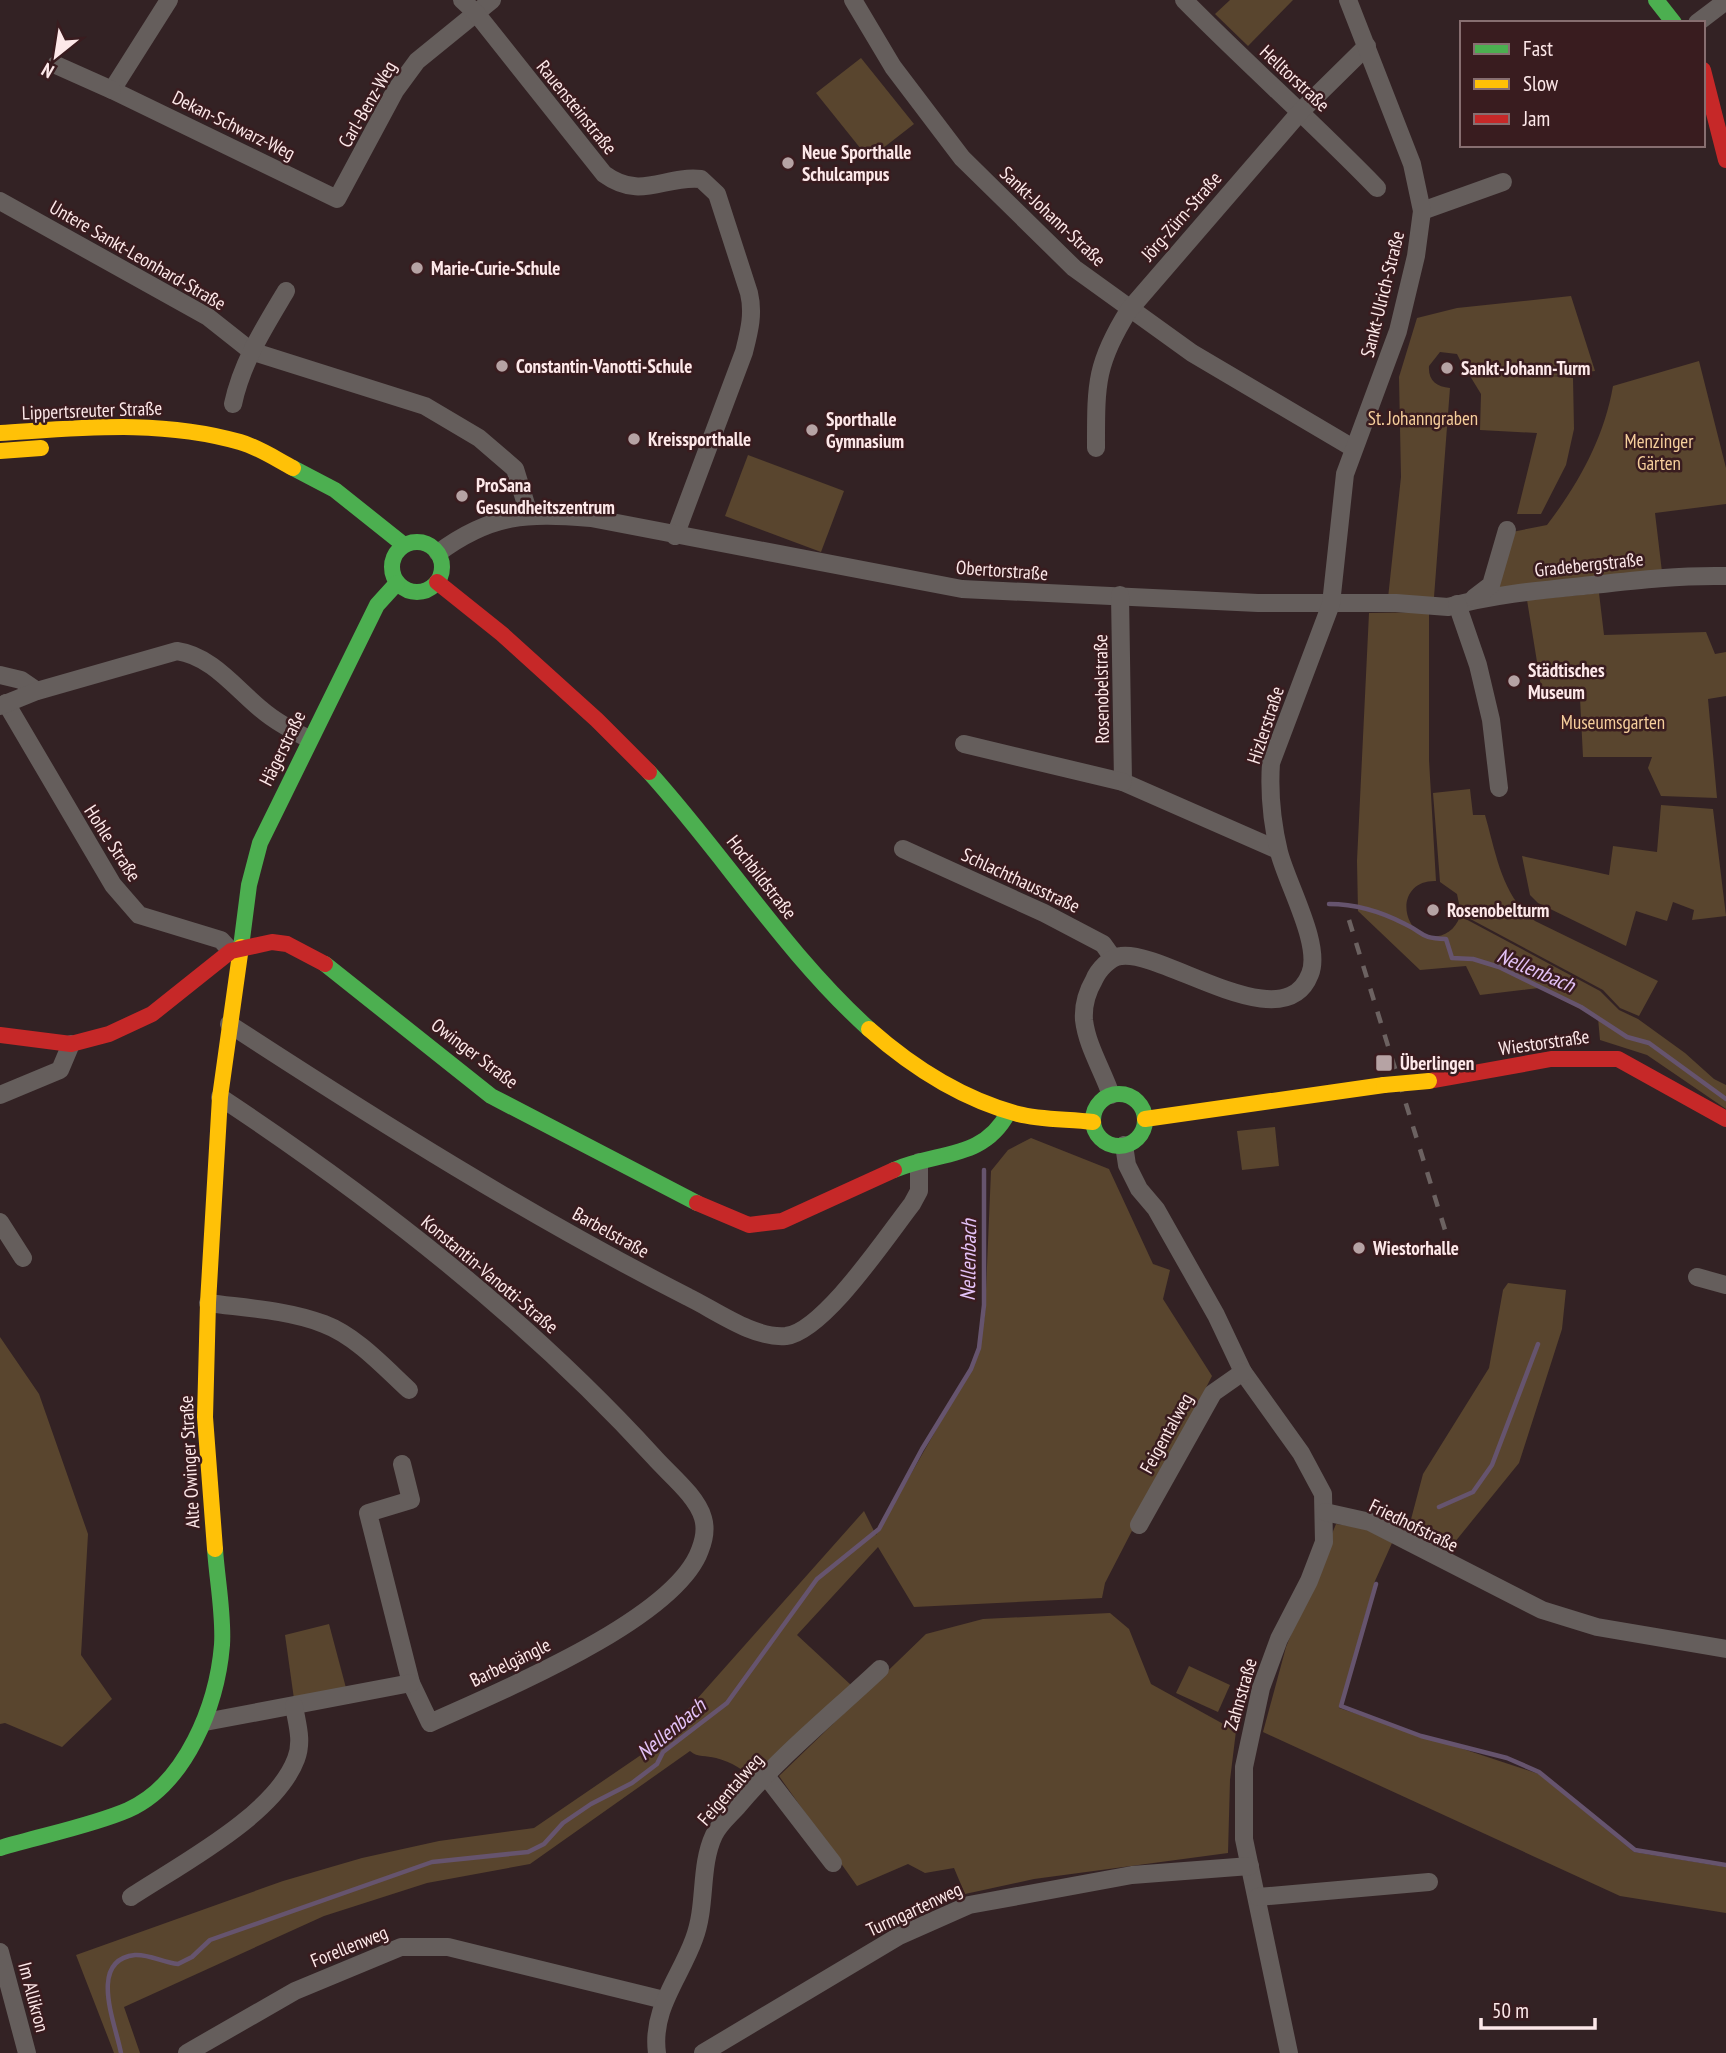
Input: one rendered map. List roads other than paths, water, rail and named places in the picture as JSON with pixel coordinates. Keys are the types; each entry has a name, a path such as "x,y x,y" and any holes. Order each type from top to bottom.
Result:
{"street":[{"path":"112,90 169,0"},
{"name":"Rauensteinstraße","path":"462,0 476,13 604,174 615,182 643,188 701,179 717,194 753,307 751,324 744,352 675,536"},
{"name":"Carl-Benz-Weg","path":"337,199 402,81 417,61 492,0"},
{"name":"Sankt-Johann-Straße","path":"853,0 893,67 962,158 1074,268 1192,353 1353,448"},
{"name":"Helltorstraße","path":"1184,0 1227,44 1301,111 1377,188"},
{"name":"Sankt-Ulrich-Straße","path":"1331,604 1345,474 1398,331 1416,256 1422,211 1412,164 1348,0"},
{"path":"1656,0 1672,21"},
{"path":"1700,21 1726,1"},
{"name":"Jörg-Zürn-Straße","path":"1096,448 1096,387 1107,345 1129,310 1301,111 1367,46"},
{"name":"Dekan-Schwarz-Weg","path":"56,65 337,199"},
{"path":"1705,78 1726,160"},
{"path":"1422,211 1503,182"},
{"name":"Untere Sankt-Leonhard-Straße","path":"0,201 208,317 251,351 425,406 479,438 515,469 529,514"},
{"path":"233,404 239,376 286,291"},
{"name":"Lippertsreuter Straße","path":"0,433 134,425 166,427 242,442 335,489 399,552"},
{"name":"Lippertsreuter Straße","path":"90,445 153,440 228,451 258,462 329,499 399,552"},
{"name":"Lippertsreuter Straße","path":"0,450 52,447"},
{"name":"Obertorstraße","path":"438,553 491,523 529,514 591,519 929,585 1046,594 1331,604"},
{"name":"Gradebergstraße","path":"1331,604 1396,603 1448,607 1480,595 1491,586 1507,530"},
{"path":"420,542 438,553 442,569 437,582 417,592 397,583 392,566 399,552 420,542"},
{"name":"Gradebergstraße","path":"1457,604 1545,589 1685,575 1726,576"},
{"name":"Hochbildstraße","path":"437,582 456,594 554,681 652,775 818,980 873,1035 958,1093 1007,1113 1043,1120 1093,1122"},
{"name":"Hägerstraße","path":"235,949 260,843 377,605 397,583"},
{"name":"Rosenobelstraße","path":"1120,595 1123,782"},
{"name":"Hizlerstraße","path":"1113,958 1138,957 1234,995 1285,998 1299,990 1311,973 1311,943 1278,850 1269,791 1271,763 1331,604"},
{"path":"1457,604 1481,676 1491,720 1499,788"},
{"name":"Hohle Straße","path":"235,949 221,940 139,915 113,885 3,705 37,691 177,651 190,653 204,660 274,719 309,739"},
{"path":"0,675 22,680 37,691"},
{"path":"964,744 1123,782 1278,850"},
{"name":"Schlachthausstraße","path":"903,849 1044,913 1103,944 1113,958"},
{"name":"Owinger Straße","path":"235,949 272,942 287,944 326,964 491,1096 724,1217 749,1224 782,1221 919,1162 982,1145 1000,1128 1007,1113"},
{"path":"0,1035 71,1044 109,1034 152,1014 235,949"},
{"name":"Alte Owinger Straße","path":"0,1848 128,1810 151,1796 177,1771 205,1722 222,1645 205,1417 208,1303 220,1097 235,949"},
{"path":"1111,1095 1084,1019 1087,994 1097,973 1113,958"},
{"name":"Barbelstraße","path":"229,1024 380,1122 522,1206 639,1272 757,1331 785,1336 809,1326 827,1311 912,1204 919,1191 919,1162"},
{"path":"0,1096 60,1070 71,1044"},
{"name":"Wiestorstraße","path":"1145,1119 1606,1056 1628,1065 1726,1119"},
{"path":"1123,1094 1135,1099 1145,1119 1140,1136 1124,1146 1103,1140 1093,1122 1097,1106 1111,1095 1123,1094"},
{"name":"Konstantin-Vanotti-Straße","path":"220,1097 327,1168 523,1326 640,1442 693,1500 703,1517"},
{"path":"1124,1146 1127,1165 1139,1189 1156,1209 1216,1315 1243,1372 1306,1462 1323,1494 1325,1512"},
{"path":"0,1222 23,1258"},
{"path":"1697,1277 1726,1284"},
{"path":"208,1303 273,1312 325,1324 351,1340 409,1390"},
{"name":"Feigentalweg","path":"1139,1525 1213,1393 1243,1372"},
{"path":"205,1722 411,1683 368,1513 411,1500 402,1464"},
{"name":"Friedhofstraße","path":"1325,1512 1370,1522 1542,1610 1630,1634 1726,1648"},
{"name":"Zahnstraße","path":"1289,2053 1244,1839 1242,1799 1249,1732 1279,1639 1309,1581 1324,1542 1325,1512"},
{"name":"Barbelgängle","path":"411,1683 429,1723 509,1687 614,1632 679,1585 701,1549 703,1517"},
{"name":"Feigentalweg","path":"657,2053 655,2036 664,2000 694,1941 702,1916 707,1853 715,1832 766,1776 880,1669"},
{"path":"131,1897 245,1821 276,1793 297,1757 300,1739 294,1706"},
{"path":"766,1776 833,1863"},
{"name":"Turmgartenweg","path":"703,2053 867,1954 969,1905 1132,1875 1250,1867"},
{"path":"1258,1897 1429,1882"},
{"name":"Forellenweg","path":"187,2053 295,1991 401,1947 448,1947 664,2000"},
{"name":"Im Allikron","path":"0,1952 27,2053"}],"waterway":[{"name":"Nellenbach","path":"1329,904 1368,909 1396,919 1427,936 1446,939 1452,958 1473,959 1499,967 1581,1007 1627,1037 1649,1043 1726,1099"},
{"name":"Nellenbach","path":"121,2053 108,1995 112,1968 120,1959 141,1955 178,1964 192,1957 210,1940 432,1862 528,1852 544,1844 563,1823 591,1804 632,1783 657,1764 663,1752 727,1703 817,1579 879,1529 922,1449 971,1369 979,1348 984,1305 984,1170"},
{"path":"1439,1507 1473,1492 1492,1465 1538,1344"},
{"path":"1376,1584 1341,1706 1421,1736 1507,1758 1539,1772 1635,1850 1726,1865"}],"railway":[{"path":"1349,920 1450,1246"}],"place":[{"name":"Neue Sporthalle Schulcampus","path":"788,163"},
{"name":"Marie-Curie-Schule","path":"417,268"},
{"name":"Constantin-Vanotti-Schule","path":"502,366"},
{"name":"Sankt-Johann-Turm","path":"1447,368"},
{"name":"Sporthalle Gymnasium","path":"812,430"},
{"name":"Kreissporthalle","path":"634,439"},
{"name":"ProSana Gesundheitszentrum","path":"462,496"},
{"name":"Städtisches Museum","path":"1514,681"},
{"name":"Rosenobelturm","path":"1433,910"},
{"name":"Überlingen","path":"1384,1063"},
{"name":"Wiestorhalle","path":"1359,1248"}],"park label":[{"name":"St. Johanngraben","path":"1423,418"},
{"name":"Menzinger Gärten","path":"1659,452"},
{"name":"Museumsgarten","path":"1613,722"}]}
